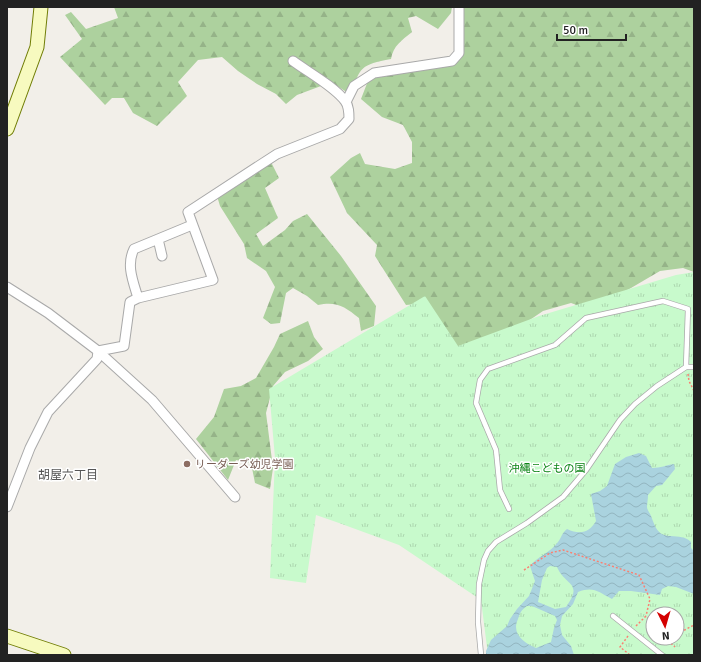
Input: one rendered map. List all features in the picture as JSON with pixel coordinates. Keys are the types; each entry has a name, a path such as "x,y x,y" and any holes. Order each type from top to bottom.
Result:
{"street":[{"path":"7,129 37,47 41,7"},
{"path":"346,102 354,86 374,73 452,61 459,53 459,7"},
{"path":"98,351 124,346 130,302 138,298 213,280 188,212 277,154 340,129 349,120 349,111 346,102 334,90 293,61"},
{"path":"138,298 130,270 131,256 134,249 192,225"},
{"path":"158,239 162,256"},
{"path":"7,287 48,313 98,351 152,400 235,497"},
{"path":"7,506 30,448 48,412 96,359 98,351"},
{"path":"7,636 64,655"}],"lane":[{"path":"509,509 500,490 496,450 476,403 480,380 488,370 555,345 586,318 663,301 688,309 686,367"},
{"path":"481,655 478,622 479,584 484,560 488,551 496,542 527,523 563,497 586,470 620,420 635,404 657,386 686,367 694,367"},
{"path":"613,616 662,655"}],"path":[{"path":"686,367 689,381 694,391"},
{"path":"694,471 694,478"},
{"path":"524,570 550,552 563,550 638,575 650,599 648,606"},
{"path":"685,630 694,625"}],"green space":[{"path":"114,7 452,7 451,13 438,29 416,16 408,18 412,32 396,47 391,59 373,63 363,68 357,78 351,95 292,56 289,62 321,86 297,95 286,104 276,94 257,84 238,71 222,57 198,60 178,82 187,96 157,126 133,113 124,98 112,98 105,105 60,57 82,39 65,15 71,12 86,29 118,18"},
{"path":"462,7 694,7 694,272 683,268 660,271 590,310 571,303 543,311 518,328 468,373 426,303 406,305 375,256 377,245 347,213 330,177 351,158 360,153 365,164 395,169 412,163 412,142 403,125 382,117 361,99 371,73 462,56"},
{"path":"271,162 279,178 265,188 278,218 256,234 263,246 285,230 293,221 307,214 341,256 376,306 374,326 361,331 359,318 349,311 336,304 318,305 307,296 293,288 286,293 280,323 271,324 263,318 275,287 266,271 247,258 244,244 220,206 217,196"},
{"name":"沖縄こどもの国","path":"694,272 694,655 488,655 481,600 399,545 316,515 306,583 270,578 275,458 269,389 425,296 458,346 539,316 676,275"},
{"path":"308,321 314,337 323,349 308,361 285,372 273,386 266,413 273,468 270,489 255,483 251,463 236,460 228,480 196,439 214,417 224,389 241,386 256,378 280,334"}],"water":[{"path":"639,453 646,456 652,468 674,464 675,469 662,485 656,486 648,495 647,508 657,530 666,536 684,538 691,542 691,548 694,551 694,594 676,587 668,586 662,589 660,595 619,591 612,599 596,591 583,590 578,592 573,604 562,616 560,625 562,635 571,646 574,655 486,655 486,651 491,640 507,626 517,609 529,596 535,581 530,566 555,546 567,529 576,532 584,532 593,525 596,521 591,494 600,491 607,486 615,464 626,457","holes":["550,566 557,567 560,573 573,588 571,599 566,607 555,609 538,602 542,580 547,568","527,606 532,606 555,616 557,620 551,642 536,648 523,641 517,633 516,624 519,615"]}],"place":[{"name":"リーダーズ幼児学園","path":"187,464"}],"district":[{"name":"胡屋六丁目","path":"68,475"}]}
